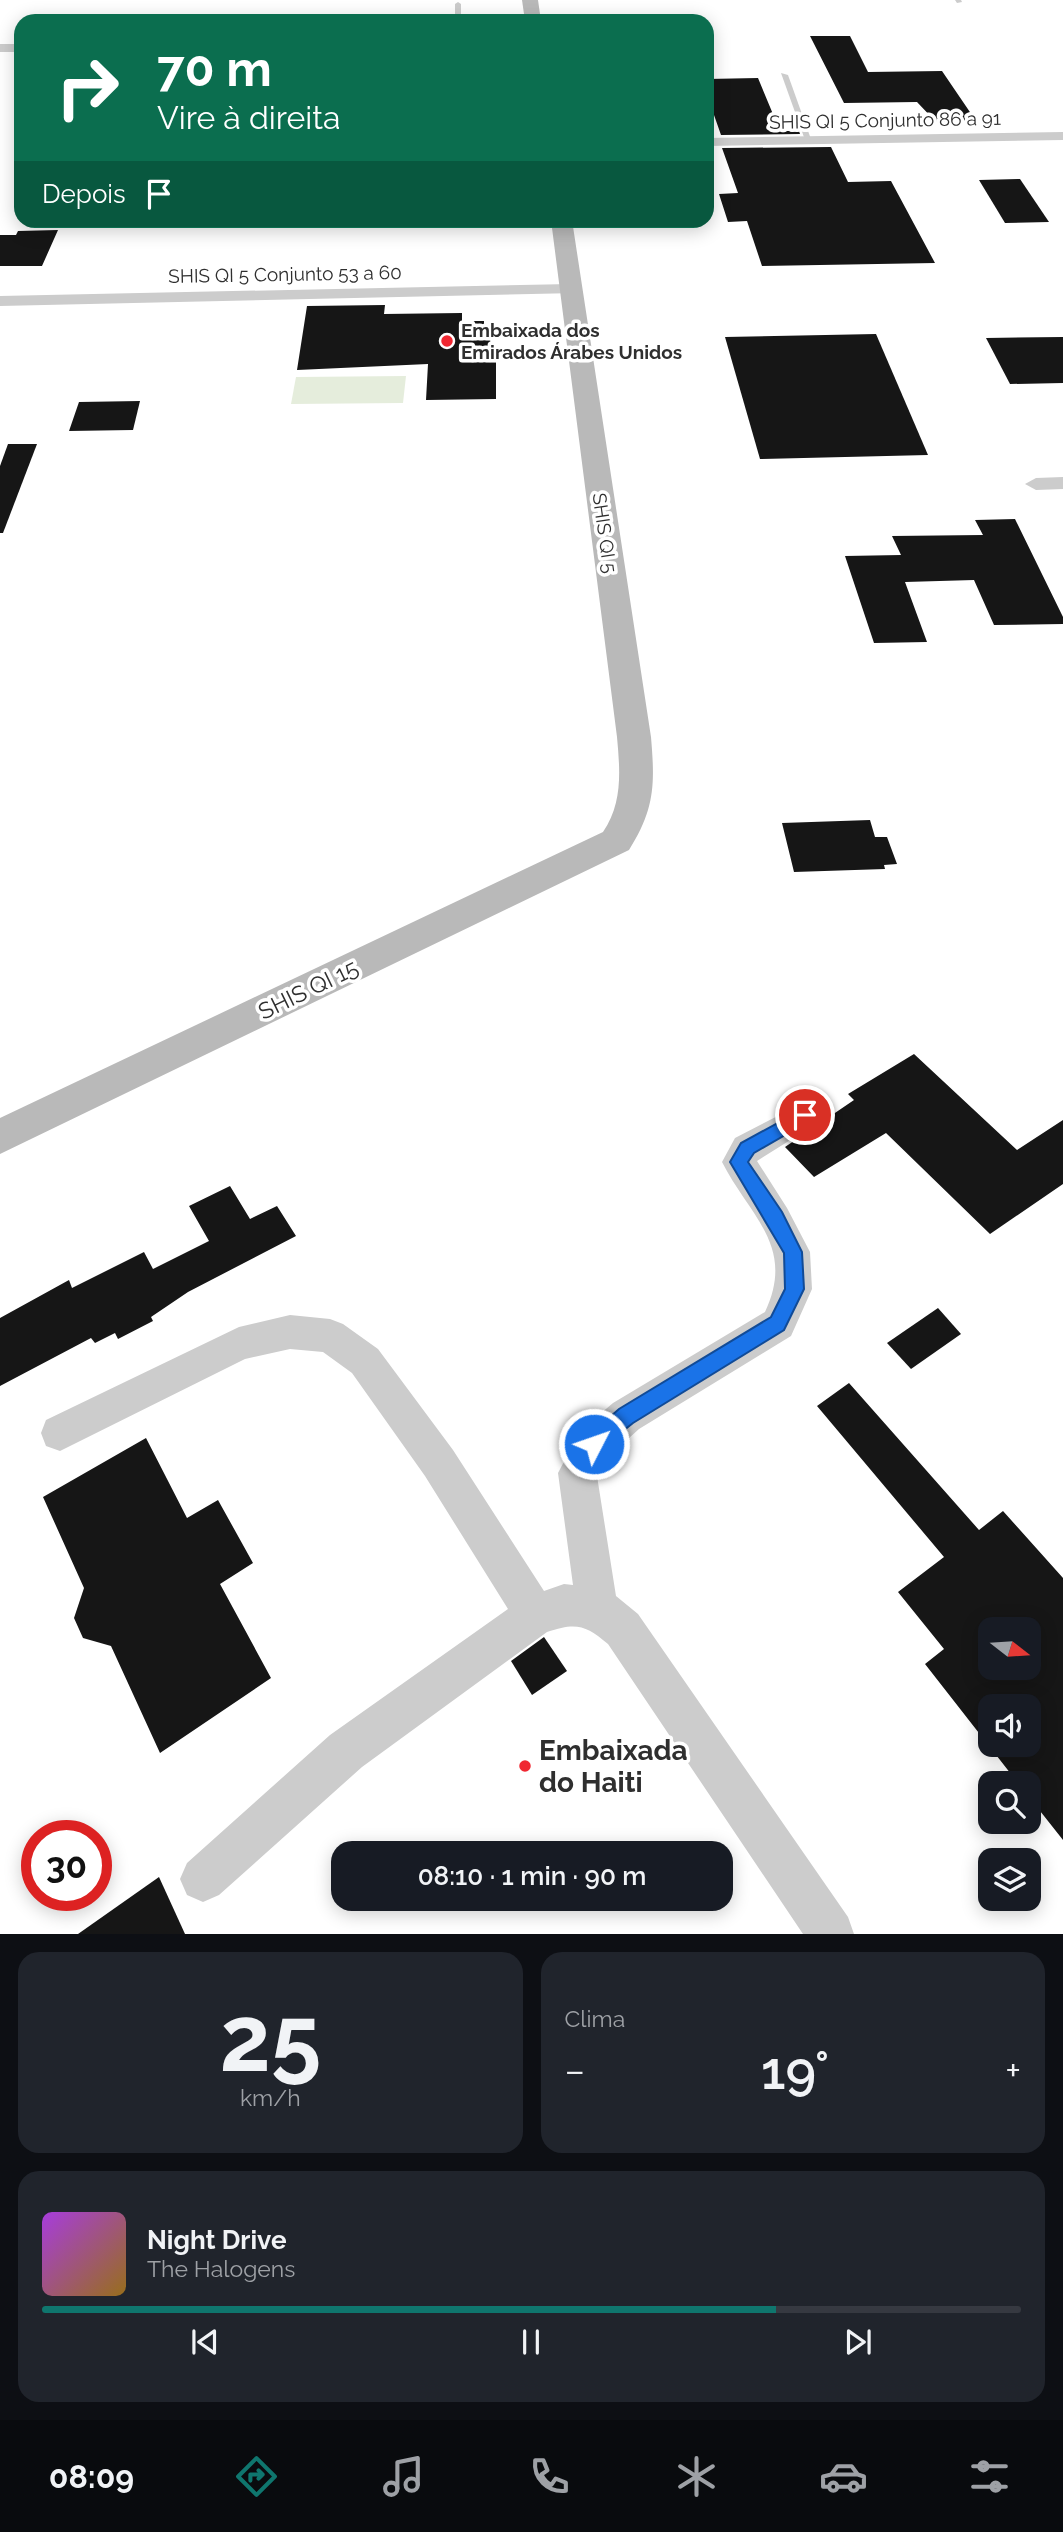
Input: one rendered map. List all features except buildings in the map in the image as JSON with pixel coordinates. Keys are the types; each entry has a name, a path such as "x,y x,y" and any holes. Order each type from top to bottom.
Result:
{"street":[{"name":"SHIS QI 5 Conjunto 86 a 91","path":"714,142 1063,136"},
{"name":"SHIS QI 5","path":"562,228 634,737 637,783 631,820 616,841"},
{"name":"SHIS QI 5 Conjunto 53 a 60","path":"0,301 571,289"},
{"path":"1036,484 1063,483"},
{"name":"SHIS QI 15","path":"0,1137 616,841"},
{"path":"597,1607 577,1473 594,1444 626,1416 778,1324 794,1289 793,1252 739,1162 747,1148 805,1115"},
{"path":"60,1433 239,1344 290,1332 330,1336 365,1361 439,1463 536,1615"},
{"path":"203,1879 346,1751 536,1615 564,1605 597,1607 623,1629 831,1934"}],"lane":[{"path":"458,4 458,14"},
{"path":"784,75 809,140"}],"green space":[{"path":"406,376 403,403 291,404 296,377"}],"place":[{"name":"Embaixada dos Emirados Árabes Unidos","path":"447,341"},
{"name":"Embaixada do Haiti","path":"525,1766"}],"route":[{"path":"594,1444 626,1416 778,1324 794,1289 793,1252 739,1162 747,1148 805,1115"}]}
